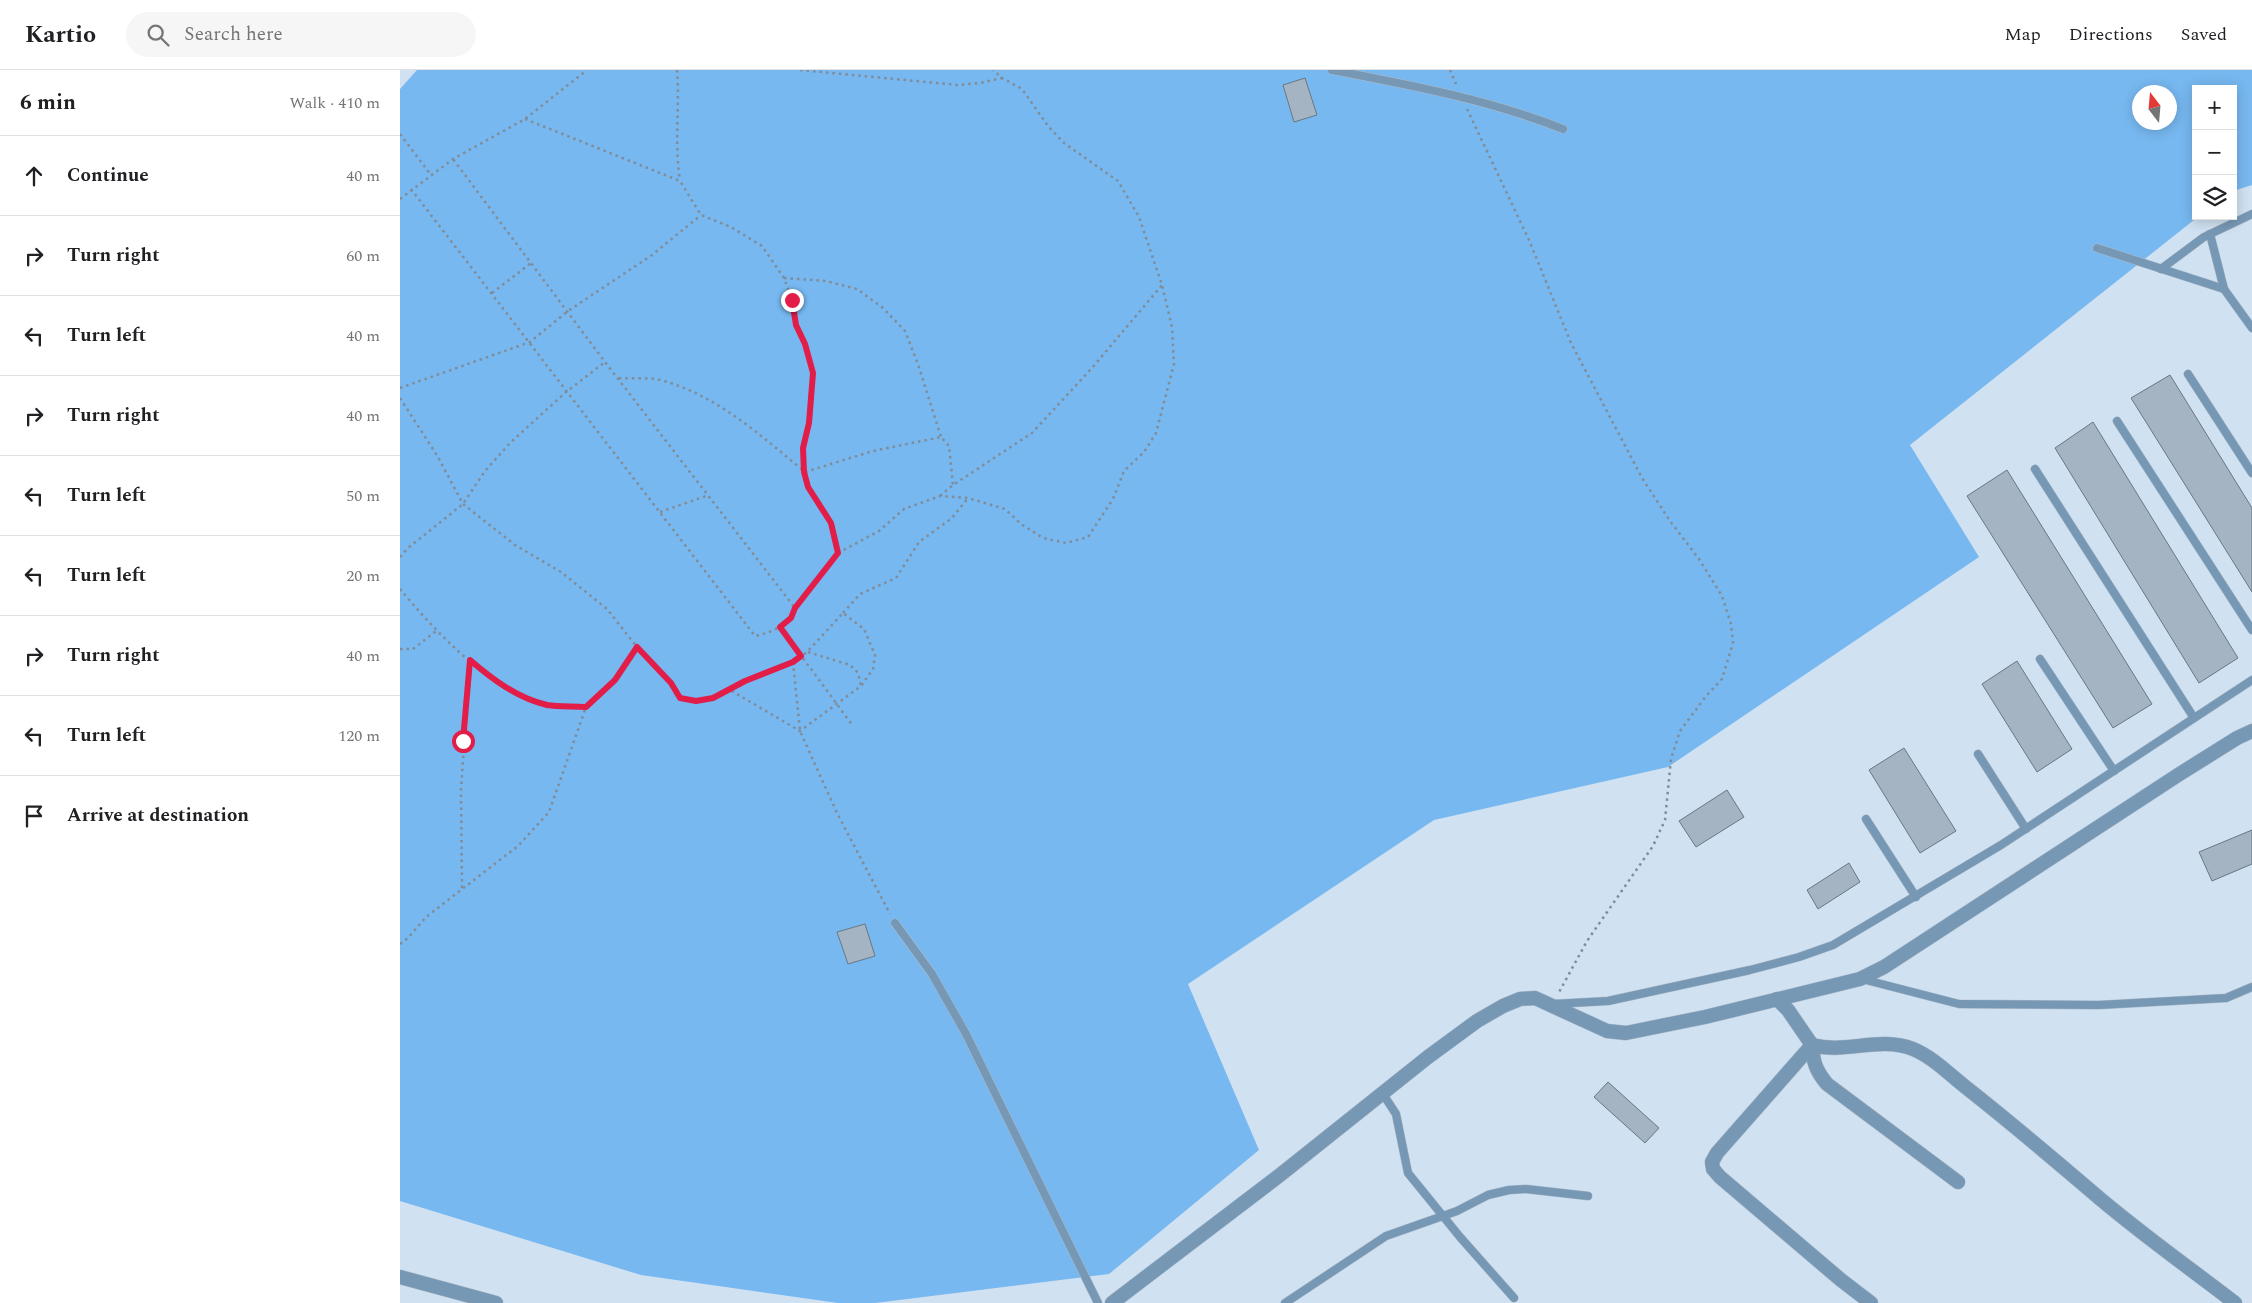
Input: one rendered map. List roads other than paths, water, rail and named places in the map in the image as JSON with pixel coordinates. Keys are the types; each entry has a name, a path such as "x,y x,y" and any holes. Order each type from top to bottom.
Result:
{"street":[{"path":"1112,1303 1185,1249 1470,1026 1503,1006 1520,999 1535,998 1552,1004 1606,1031 1626,1033 1860,979 1884,967 2187,770 2252,731"},
{"path":"1777,999 1788,1010 1812,1045 1813,1061 1817,1072 1827,1084 1958,1182"},
{"path":"1812,1045 1823,1048 1839,1048 1893,1043 1921,1054 1934,1062 2019,1129 2094,1194 2235,1303"},
{"path":"1812,1045 1717,1153 1712,1162 1717,1173 1735,1190 1871,1303"},
{"path":"400,1277 496,1303"}],"lane":[{"path":"1332,70 1461,97 1526,114 1564,129"},
{"path":"2161,269 2210,234 2252,214"},
{"path":"2210,234 2224,289 2252,328"},
{"path":"2097,248 2224,289"},
{"path":"2188,374 2252,473"},
{"path":"2116,421 2252,630"},
{"path":"2036,469 2194,718"},
{"path":"2040,659 2114,771"},
{"path":"1552,1004 1608,1001 1799,957 1833,945 1916,897 2026,829 2252,680"},
{"path":"1978,754 2026,829"},
{"path":"1866,819 1916,897"},
{"path":"895,923 932,974 966,1034 1098,1303"},
{"path":"1860,979 1959,1004 2099,1005 2226,998 2252,987"},
{"path":"1383,1094 1396,1114 1408,1173 1514,1298"},
{"path":"1285,1303 1386,1236 1444,1216 1488,1195 1509,1190 1526,1190 1588,1196"}]}
